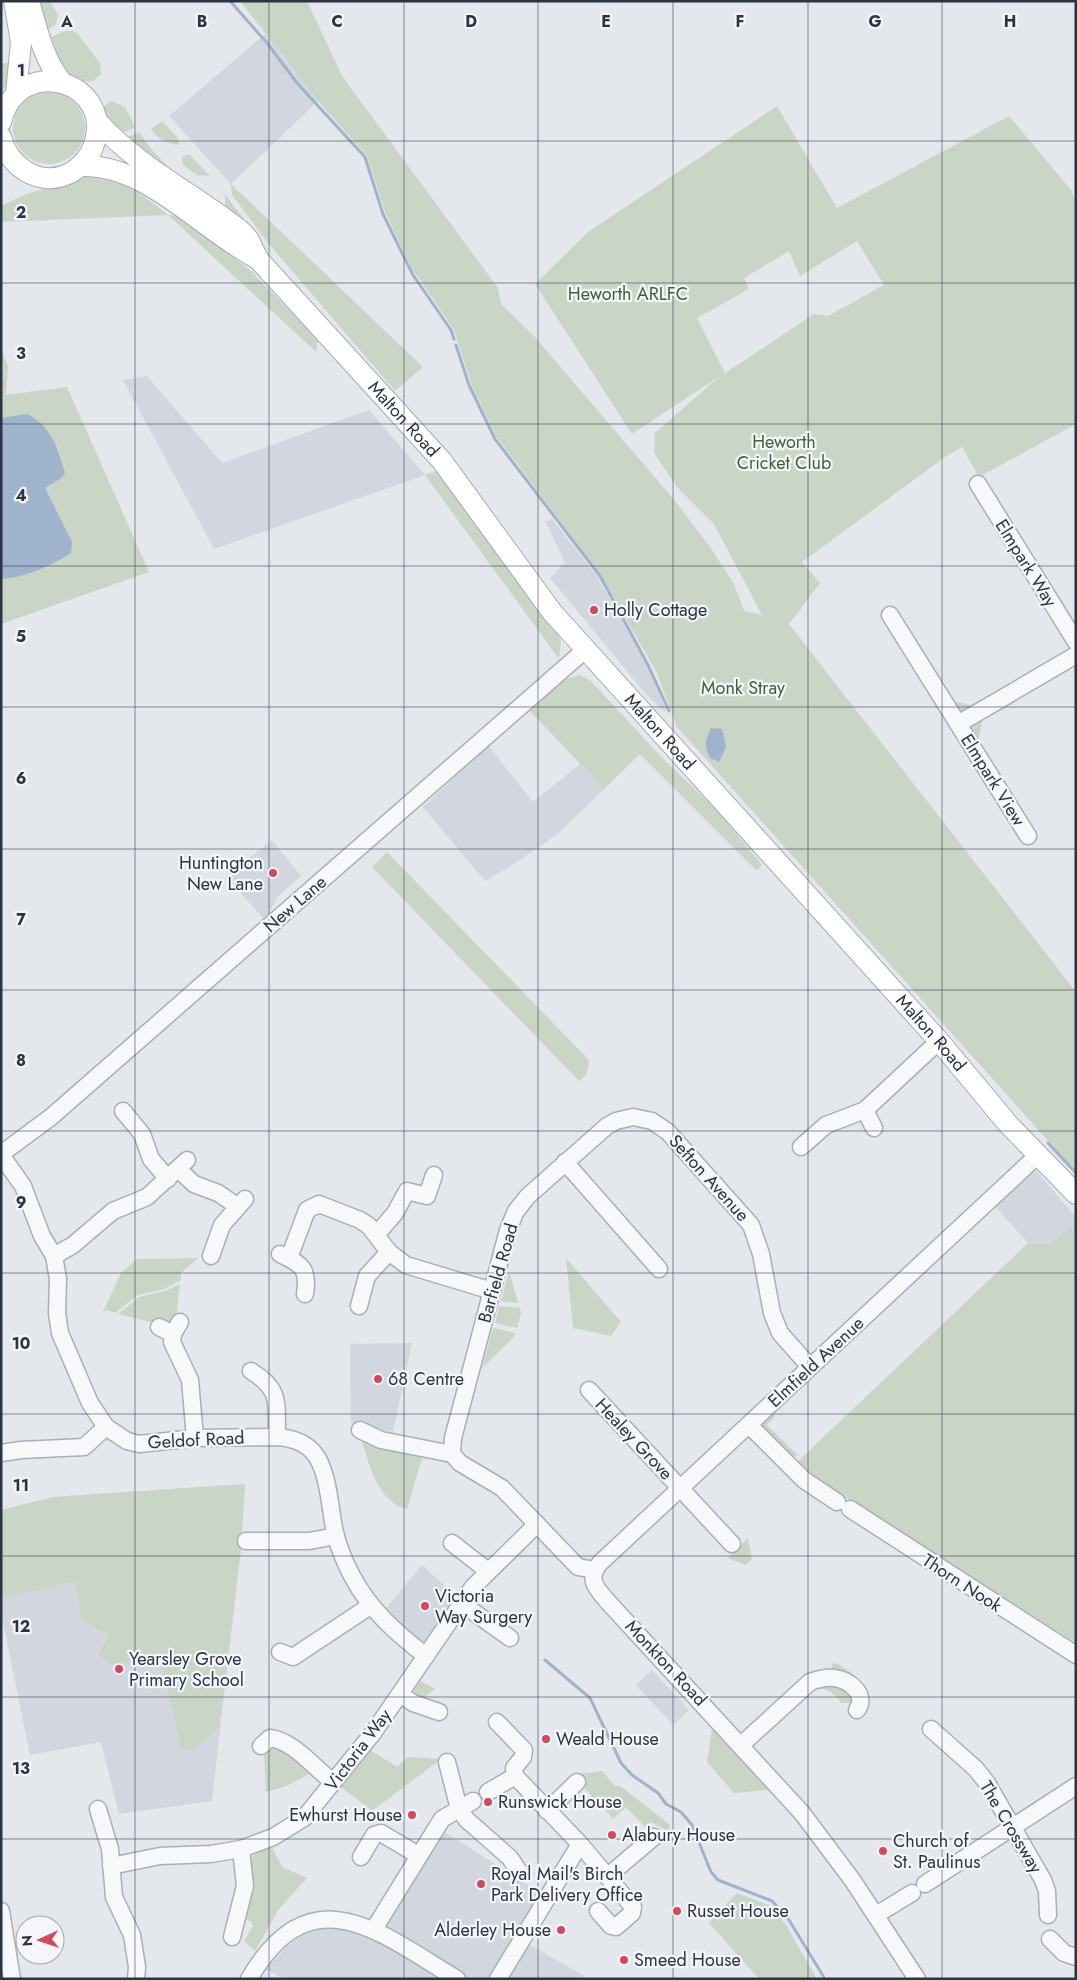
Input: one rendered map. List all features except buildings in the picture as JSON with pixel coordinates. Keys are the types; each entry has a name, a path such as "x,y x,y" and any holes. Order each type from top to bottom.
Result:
{"main road":[{"path":"1,122 9,99 21,42 14,1"},
{"path":"29,1 48,60 62,82"},
{"path":"9,99 38,82 62,82"},
{"name":"Malton Road","path":"62,82 81,93 93,109 97,121 116,142 149,168 241,231 249,240 258,259 442,461 537,588 552,612 939,1041 1008,1124 1076,1194"},
{"path":"2,143 15,164 27,172 41,177 55,177 68,174 80,166 91,154 97,138 97,121"},
{"name":"Malton Road","path":"80,166 104,166 135,177 216,231 238,249 258,259"}],"street":[{"name":"Elmpark Way","path":"978,484 1076,642"},
{"name":"Elmpark View","path":"890,615 1028,836"},
{"name":"New Lane","path":"1,1155 36,1129 116,1060 541,686 585,650"},
{"name":"Elmpark View","path":"958,724 1076,655"},
{"path":"801,1147 826,1125 865,1110 939,1041"},
{"path":"123,1110 131,1130 142,1134 150,1159 178,1169 194,1184 241,1203 222,1224 211,1256"},
{"path":"865,1110 874,1128"},
{"name":"Barfield Road","path":"452,1454 453,1438 508,1230 516,1211 528,1196 607,1126 616,1120 633,1117"},
{"name":"Sefton Avenue","path":"633,1117 652,1121 668,1132 751,1225 761,1254 772,1313 780,1333 810,1367"},
{"name":"Geldof Road","path":"1,1155 23,1186 42,1236 54,1256 58,1279 57,1312 60,1333 90,1403 106,1427 128,1441 139,1444 195,1438 277,1437 299,1441 315,1453 324,1473 336,1536 352,1576 370,1606 384,1622 426,1656"},
{"name":"Elmfield Avenue","path":"594,1570 1038,1155"},
{"path":"566,1162 659,1268"},
{"path":"54,1256 73,1245 113,1211 148,1197 178,1169"},
{"path":"377,1234 395,1213 400,1189 427,1196 434,1175"},
{"path":"306,1294 306,1275 297,1262 285,1256 303,1217 312,1205 327,1207 360,1220 377,1234 395,1259 417,1270 492,1291"},
{"path":"359,1306 368,1276 389,1252"},
{"path":"171,1328 174,1350 186,1368 190,1380 195,1438"},
{"path":"250,1371 265,1379 273,1388 276,1398 277,1437"},
{"name":"Healey Grove","path":"589,1390 732,1544"},
{"name":"Thorn Nook","path":"749,1426 804,1480 1076,1655"},
{"path":"2,1449 84,1447 106,1427"},
{"path":"360,1430 381,1440 452,1454 460,1463 502,1488 578,1567 594,1570"},
{"name":"Victoria Way","path":"111,1866 160,1856 211,1854 241,1849 290,1828 316,1805 400,1694 461,1603 488,1571 537,1524"},
{"path":"246,1541 309,1541 336,1536"},
{"path":"452,1543 488,1571"},
{"name":"Monkton Road","path":"594,1570 593,1585 807,1819 876,1915 917,1979"},
{"path":"461,1603 510,1638"},
{"path":"280,1652 293,1657 370,1606"},
{"path":"741,1745 810,1682 836,1678 854,1688 860,1694 861,1699 856,1710"},
{"path":"400,1694 414,1703 439,1712"},
{"path":"496,1722 524,1750 524,1757 514,1768 515,1776 580,1844 633,1907 632,1913 616,1927 611,1926 598,1911"},
{"name":"The Crossway","path":"931,1729 976,1769 1013,1826 1043,1880 1047,1891 1048,1915"},
{"path":"261,1746 270,1738 278,1739 291,1746 333,1782"},
{"path":"447,1762 459,1809 468,1820 510,1858 520,1873"},
{"path":"488,1792 515,1776"},
{"path":"547,1811 577,1782"},
{"path":"876,1915 1076,1786"},
{"path":"374,1929 418,1855 442,1820 473,1801"},
{"path":"98,1809 106,1833 114,1897 132,1935 136,1950 136,1979"},
{"path":"361,1857 374,1835 381,1833 418,1855"},
{"path":"608,1876 654,1837"},
{"path":"498,1979 580,1844"},
{"path":"232,1937 245,1886 241,1849"},
{"path":"1,1912 12,1979"},
{"path":"249,1979 270,1947 294,1929 312,1921 343,1920 374,1929 457,1979"},
{"path":"1050,1938 1064,1954 1076,1957"}],"shaded area":[{"path":"265,34 318,101 231,184 169,116"},
{"path":"147,376 222,463 369,410 425,475 214,549 123,380"},
{"path":"552,519 597,576 650,671 666,710 664,712 646,694 550,578 565,563 546,522"},
{"path":"488,745 533,802 580,764 604,789 559,833 485,881 423,807"},
{"path":"272,840 301,876 278,896 265,920 226,877"},
{"path":"1024,1170 1037,1172 1076,1217 1076,1223 1049,1244 1028,1243 991,1202"},
{"path":"412,1343 393,1432 351,1423 350,1344"},
{"name":"Yearsley Grove Primary School","path":"245,1484 241,1549 212,1801 119,1814 101,1742 30,1755 1,1612 1,1510 54,1497"},
{"path":"422,1565 456,1596 423,1644 383,1612"},
{"path":"652,1670 689,1710 673,1725 636,1685"},
{"path":"443,1831 552,1900 526,1943 583,1975 585,1979 283,1979 266,1969 288,1945 307,1933 326,1928 349,1930 376,1938"}],"green space":[{"path":"33,1 50,1 58,15 56,24 48,30 45,21 41,22"},
{"path":"240,1 307,1 342,76 498,288 501,304 534,336 676,502 710,547 734,584 744,611 762,615 714,524 677,487 654,453 655,433 720,376 632,434 535,284 588,232 777,106 837,208 1009,116 1071,190 1076,201 1076,424 979,477 962,447 945,457 802,562 820,583 789,624 1076,992 1076,1172 677,727 656,671 600,574 496,436 472,386 454,330 411,267 385,212 367,156 318,101","holes":["857,241 884,285 828,316 814,314 725,373 697,318 749,289 744,278 789,251 800,276"]},
{"path":"65,31 77,33 100,63 101,74 93,81 76,79 64,69 60,62 51,37"},
{"path":"13,62 10,83 1,91 1,64"},
{"path":"49,92 69,98 79,108 85,128 79,148 69,158 49,164 29,158 19,148 13,128 19,108 29,98"},
{"path":"112,101 125,107 135,127 123,133 101,116 104,106"},
{"path":"162,121 178,138 179,145 163,140 151,129"},
{"path":"139,132 151,149 173,172 154,162 127,137"},
{"path":"189,154 210,176 197,175 183,165 182,157"},
{"path":"92,174 122,179 168,215 1,222 1,206 27,194"},
{"path":"231,184 423,367 395,391 269,244 232,195"},
{"path":"225,194 243,218 242,219 225,206"},
{"path":"168,215 179,215 251,271 318,340 316,352"},
{"path":"1,350 8,366 6,395 67,387 149,572 1,624"},
{"path":"440,470 457,491 464,510 547,612 561,641 559,659 425,475"},
{"path":"580,675 591,681 663,759 715,808 762,865 757,871 640,754 604,789 530,711 565,679"},
{"path":"952,701 975,706 982,720 978,744 971,733 973,725 966,713 957,710"},
{"path":"387,852 589,1060 587,1072 582,1079 579,1081 372,867"},
{"path":"1076,1223 1076,1643 794,1465 1028,1243 1049,1244"},
{"path":"198,1258 181,1273 181,1280 164,1289 138,1295 115,1313 107,1310 103,1312 121,1273 137,1259"},
{"path":"566,1258 621,1322 611,1336 573,1328"},
{"path":"508,1274 510,1274 518,1303 501,1301"},
{"path":"180,1284 176,1317 173,1322 158,1324 118,1314 139,1297 165,1291"},
{"path":"499,1306 520,1308 521,1313 517,1328 495,1323"},
{"path":"493,1328 515,1333 514,1337 482,1368"},
{"path":"769,1411 775,1416 767,1425 799,1456 783,1457 758,1432 760,1420"},
{"path":"361,1437 383,1449 422,1458 407,1509 389,1499 382,1490 371,1469"},
{"path":"245,1484 241,1549 219,1726 193,1750 181,1749 161,1659 155,1656 113,1664 98,1654 109,1635 82,1620 76,1581 1,1598 1,1510 54,1497"},
{"path":"748,1538 752,1559 746,1565 727,1558"},
{"path":"836,1663 852,1673 848,1680 830,1675 832,1664"},
{"path":"420,1681 435,1689 422,1699 414,1691"},
{"path":"819,1683 848,1688 855,1703 842,1703 830,1691 812,1686"},
{"path":"712,1729 768,1790 734,1793 707,1762"},
{"path":"273,1747 289,1750 296,1761 311,1773 284,1787 266,1792 264,1756 265,1752"},
{"path":"369,1749 397,1767 408,1757 441,1759 372,1811 341,1787"},
{"path":"602,1771 616,1787 619,1785 670,1825 668,1831 651,1822 645,1827 626,1807 613,1819 572,1775"},
{"path":"272,1847 282,1867 307,1878 279,1909 255,1951 244,1941 253,1926 251,1922 243,1917 253,1881 251,1858 256,1853"},
{"path":"737,1893 769,1905 786,1925 817,1979 759,1979 709,1923"}],"water":[{"path":"27,414 48,432 56,446 65,473 60,479 45,488 72,542 71,553 38,570 1,579 1,418"},
{"path":"711,728 722,729 726,747 719,762 710,758 706,747 706,739"}],"waterway":[{"path":"230,1 267,43 297,83 365,157 383,214 402,253 413,275 451,330 454,339"},
{"path":"456,345 469,385 495,439 600,576 648,665 669,711"},
{"path":"1048,1143 1076,1173"},
{"path":"545,1660 590,1698 621,1763 632,1775 658,1793 666,1804 681,1812 692,1825 711,1872 718,1880 772,1901 789,1920 825,1979"}],"place":[{"name":"Holly Cottage","path":"594,610"},
{"name":"Huntington New Lane","path":"273,873"},
{"name":"68 Centre","path":"378,1379"},
{"name":"Victoria Way Surgery","path":"425,1606"},
{"name":"Yearsley Grove Primary School","path":"119,1669"},
{"name":"Weald House","path":"546,1739"},
{"name":"Runswick House","path":"488,1802"},
{"name":"Ewhurst House","path":"412,1815"},
{"name":"Alabury House","path":"612,1835"},
{"name":"Church of St. Paulinus","path":"883,1851"},
{"name":"Royal Mail's Birch Park Delivery Office","path":"481,1884"},
{"name":"Russet House","path":"677,1911"},
{"name":"Alderley House","path":"561,1930"},
{"name":"Smeed House","path":"624,1960"}],"park label":[{"name":"Heworth ARLFC","path":"628,294"},
{"name":"Heworth Cricket Club","path":"784,452"},
{"name":"Monk Stray","path":"743,688"}]}
